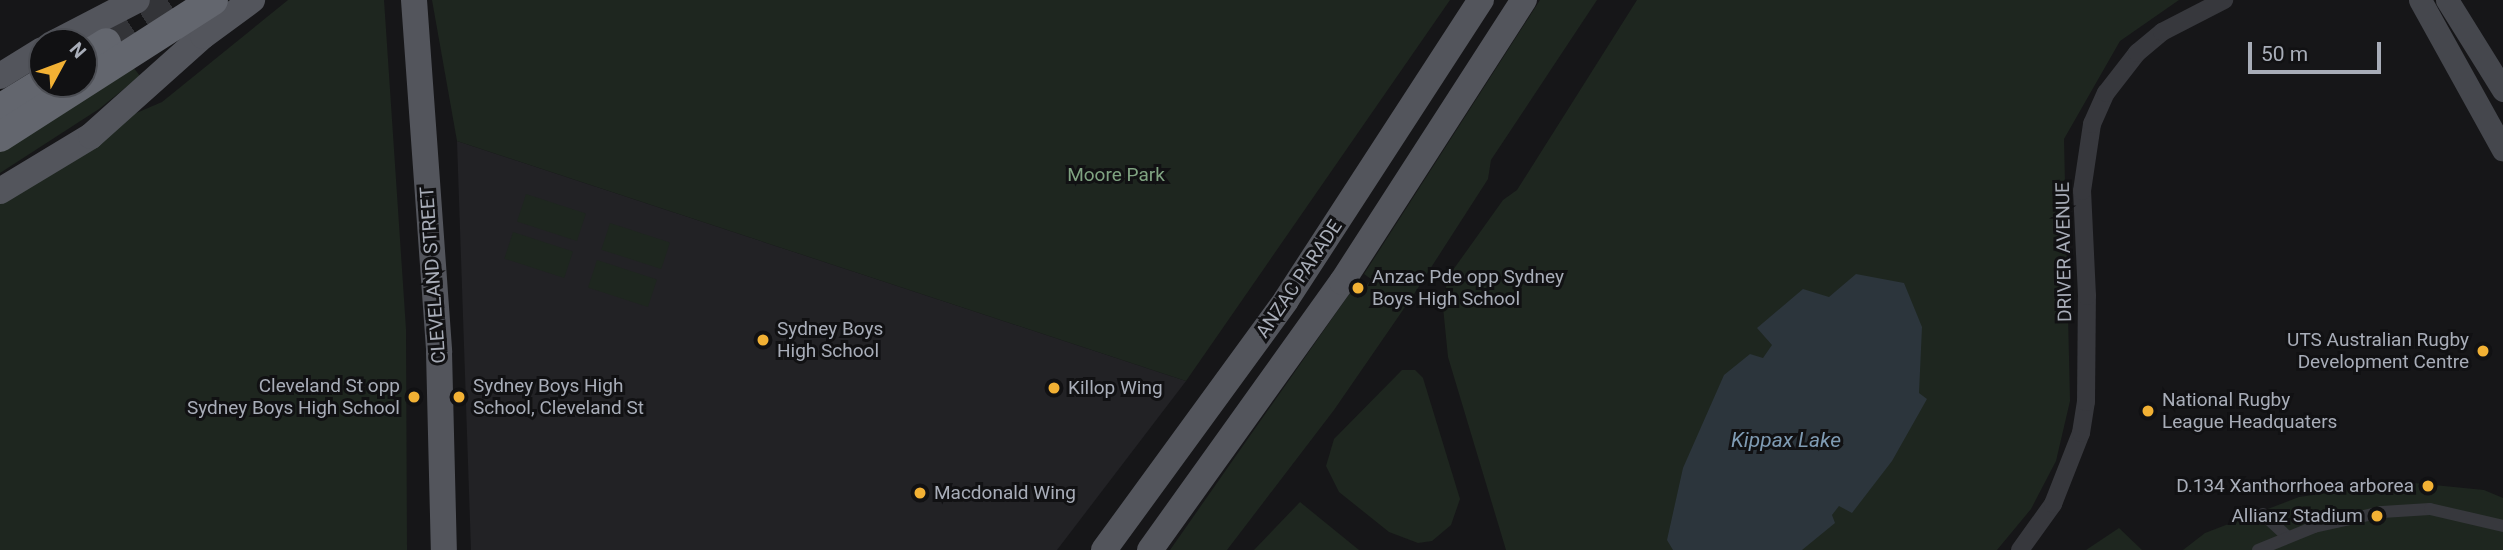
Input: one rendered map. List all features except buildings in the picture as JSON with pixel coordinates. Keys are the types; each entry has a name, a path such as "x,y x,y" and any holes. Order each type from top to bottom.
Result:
{"highway":[{"path":"0,137 214,0"},
{"path":"0,109 28,92"}],"main road":[{"path":"83,28 137,0"},
{"path":"0,191 91,136 203,36 252,0"},
{"path":"396,0 414,37"},
{"name":"CLEVELAND STREET","path":"414,0 414,37 439,352 444,550"},
{"name":"ANZAC PARADE","path":"1104,550 1279,309 1481,0"},
{"name":"ANZAC PARADE","path":"1150,550 1342,282 1524,0"},
{"path":"2420,0 2503,150"},
{"path":"2447,0 2503,87"},
{"path":"2462,0 2503,87"},
{"path":"0,76 28,59"}],"street":[{"name":"DRIVER AVENUE","path":"2020,550 2053,504 2081,433 2087,296 2082,191 2092,124 2106,93 2137,53 2162,32 2224,0"},
{"path":"2258,550 2288,537 2382,512 2430,509 2501,522"},
{"path":"2263,514 2288,537"}],"shaded area":[{"name":"Sydney Boys High School","path":"457,141 1186,381 1057,550 471,550"}],"green space":[{"path":"288,0 384,0 406,329 407,550 0,550 0,203 134,114 162,102"},
{"name":"Moore Park","path":"432,0 1450,0 1186,381 457,141"},
{"path":"1540,0 1597,0 1491,160 1488,179 1414,294 1334,410 1227,550 1170,550 1350,293 1358,298 1371,279 1364,274"},
{"path":"1637,0 2179,0 2120,41 2064,139 2070,401 2056,461 2031,509 1997,550 1506,550 1448,357 1442,297 1453,270 1503,200 1517,190"},
{"path":"133,67 140,76 99,109 0,173 0,149 83,98 98,98 98,89"},
{"path":"526,194 586,213 577,241 517,222"},
{"path":"610,223 670,242 661,269 601,250"},
{"path":"513,232 573,251 564,278 504,259"},
{"path":"597,260 657,279 648,307 588,288"},
{"path":"1402,370 1415,370 1423,378 1460,499 1451,525 1432,541 1418,543 1389,532 1339,492 1326,466 1334,439"},
{"name":"Allianz Stadium","path":"2404,482 2484,490 2503,498 2503,550 2183,550 2205,533 2299,497"},
{"path":"1300,502 1359,550 1254,550"},
{"path":"2119,528 2142,550 2086,550"}],"water":[{"name":"Kippax Lake","path":"1856,274 1904,283 1922,327 1919,393 1927,399 1892,461 1852,513 1839,506 1832,515 1835,523 1802,550 1673,550 1667,540 1683,468 1724,375 1750,354 1763,358 1772,345 1757,328 1803,289 1829,297"}],"tunnel":[{"path":"106,43 173,0"}],"place":[{"name":"Anzac Pde opp Sydney Boys High School","path":"1358,288"},
{"name":"Sydney Boys High School","path":"763,340"},
{"name":"UTS Australian Rugby Development Centre","path":"2483,351"},
{"name":"Killop Wing","path":"1054,388"},
{"name":"Cleveland St opp Sydney Boys High School","path":"414,397"},
{"name":"Sydney Boys High School, Cleveland St","path":"459,397"},
{"name":"National Rugby League Headquaters","path":"2148,411"},
{"name":"D.134 Xanthorrhoea arborea","path":"2428,486"},
{"name":"Macdonald Wing","path":"920,493"},
{"name":"Allianz Stadium","path":"2377,516"}]}
